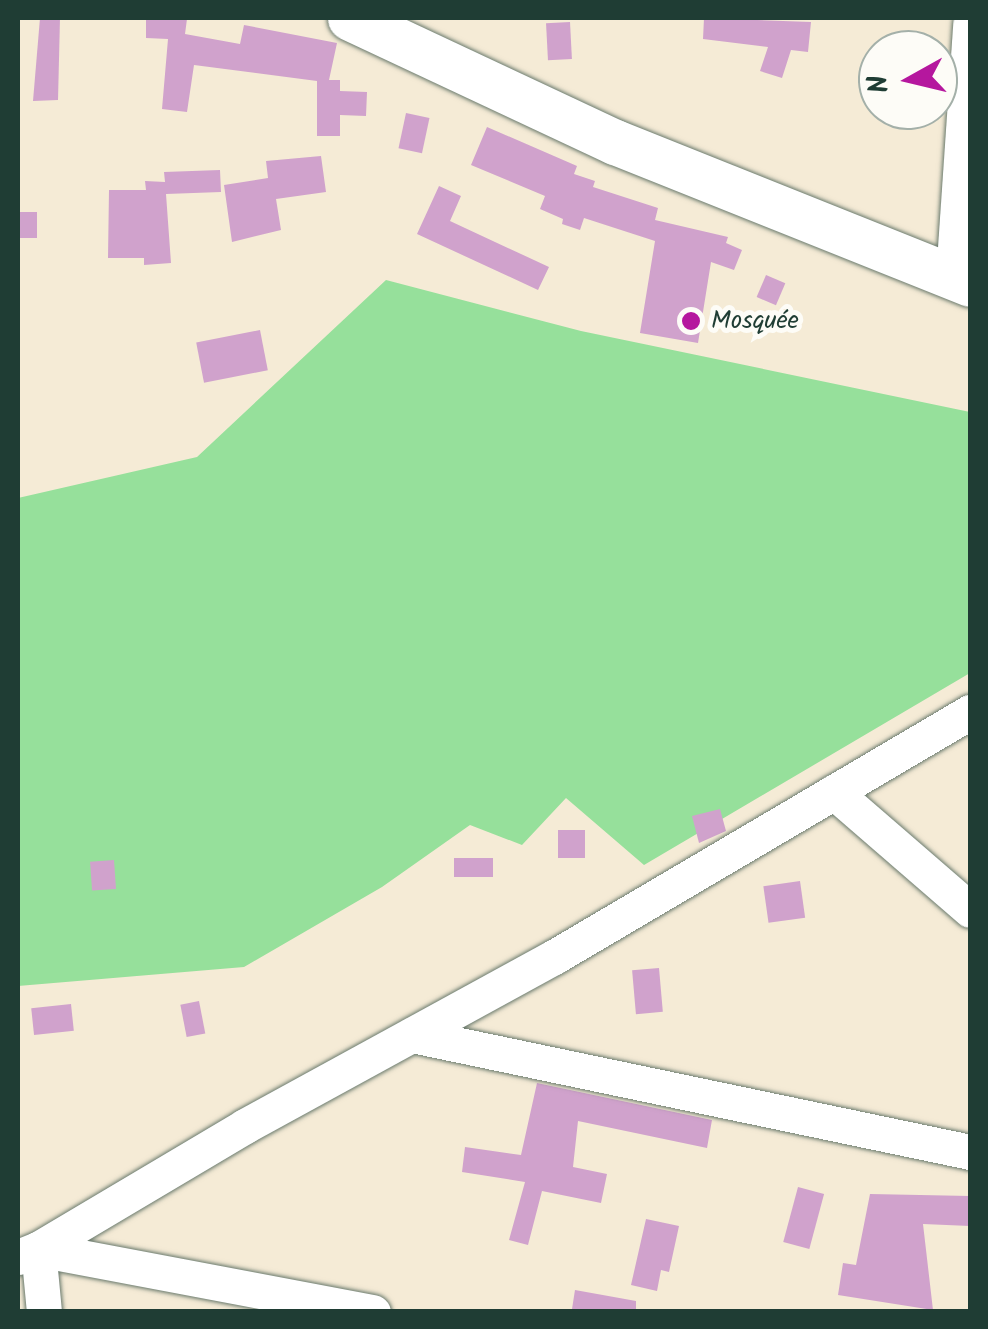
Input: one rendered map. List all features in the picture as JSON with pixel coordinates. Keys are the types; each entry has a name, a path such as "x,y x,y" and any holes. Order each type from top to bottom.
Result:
{"main road":[{"path":"363,18 615,142 962,281"}],"street":[{"path":"962,281 970,25"},
{"path":"28,1253 245,1126 554,958 970,712"},
{"path":"834,792 970,910"},
{"path":"412,1035 970,1152"},
{"path":"28,1253 362,1310"},
{"path":"28,1253 44,1312"}],"green space":[{"path":"386,280 581,331 970,412 970,673 644,865 566,798 522,845 470,825 382,887 244,967 18,986 18,498 197,457"}],"building":[{"path":"40,18 60,18 58,100 33,101"},
{"path":"146,18 187,19 185,34 240,44 244,25 337,43 329,80 340,80 340,91 367,92 366,116 340,115 340,136 317,136 317,81 194,65 187,112 162,109 168,39 146,38"},
{"path":"704,18 811,22 808,52 791,50 782,78 760,71 768,47 703,39"},
{"path":"570,22 572,59 548,60 546,23"},
{"path":"406,113 429,118 422,153 399,148"},
{"path":"487,127 577,166 574,174 595,181 593,187 658,208 655,220 728,237 726,243 742,250 734,270 711,262 698,343 640,333 655,241 584,218 580,230 562,224 563,219 540,209 545,196 471,165"},
{"path":"321,156 326,192 276,199 281,230 232,242 224,185 268,178 266,161"},
{"path":"220,170 221,192 166,194 171,263 144,265 144,258 108,258 109,190 146,190 145,181 165,182 164,172"},
{"path":"439,186 461,196 450,221 549,267 538,290 417,234"},
{"path":"18,212 37,212 37,238 18,238"},
{"path":"766,275 785,283 776,305 757,297"},
{"path":"260,330 268,370 204,383 196,342"},
{"path":"720,809 726,831 699,843 692,816"},
{"path":"558,830 585,830 585,858 558,858"},
{"path":"454,858 493,858 493,877 454,877"},
{"path":"114,860 116,889 92,891 90,862"},
{"path":"800,881 805,918 769,923 763,886"},
{"path":"659,968 663,1012 636,1014 632,970"},
{"path":"199,1001 205,1033 187,1037 180,1005"},
{"path":"71,1004 74,1031 34,1035 31,1008"},
{"path":"537,1083 712,1120 707,1148 578,1121 573,1167 607,1174 601,1203 542,1191 528,1245 509,1240 525,1182 462,1172 465,1147 521,1155"},
{"path":"798,1187 824,1194 809,1249 783,1242"},
{"path":"870,1194 970,1196 970,1226 923,1224 933,1310 838,1295 843,1263 856,1265"},
{"path":"646,1219 679,1226 669,1272 661,1270 657,1291 631,1285"},
{"path":"575,1290 636,1301 636,1312 572,1309"}],"place":[{"name":"Mosquée","path":"691,321"}]}
